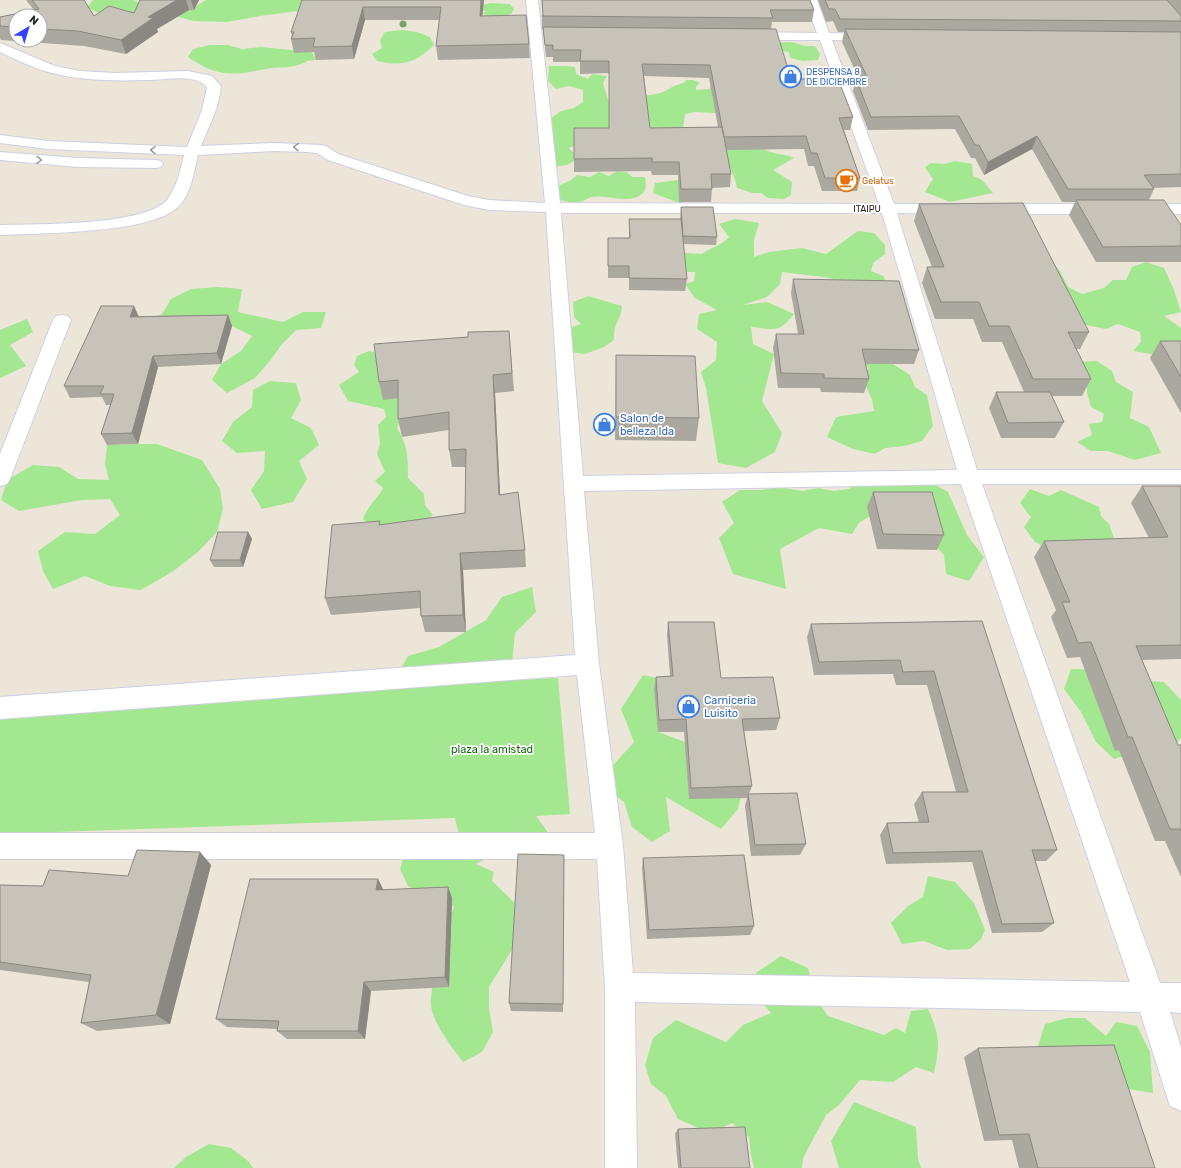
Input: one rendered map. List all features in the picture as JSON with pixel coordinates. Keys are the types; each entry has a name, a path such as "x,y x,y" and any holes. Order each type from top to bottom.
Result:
{"street":[{"path":"532,0 540,34 587,664 610,846 620,987 621,1168"},
{"path":"812,0 824,37 888,209 969,478 1150,998 1181,1095"},
{"path":"736,36 887,37"},
{"path":"0,47 51,69 80,75 115,77 188,75 207,79 214,86 214,98 191,157 186,180 171,205 155,213 134,220 99,225 0,230"},
{"path":"0,139 48,145 191,157 272,161"},
{"path":"0,156 34,160 121,165 275,147 320,149 333,158"},
{"path":"303,162 333,158"},
{"name":"ITAIPU","path":"333,158 394,176 464,200 489,205 553,208 959,209"},
{"path":"983,209 1181,209"},
{"path":"0,479 62,320"},
{"path":"574,484 969,478 1181,477"},
{"path":"0,708 587,664"},
{"path":"0,846 610,846"},
{"path":"620,987 1181,998"}],"green space":[{"path":"93,0 134,0 148,8 196,6 206,0 312,0 306,10 227,22 194,21 170,15 104,16 87,7"},
{"path":"490,3 510,4 514,9 511,14 496,17 485,16 483,12 489,12 479,10 479,6"},
{"path":"402,30 417,32 430,37 434,45 421,56 408,62 394,64 377,61 372,54 382,48 380,40 385,32"},
{"path":"792,42 805,46 815,46 820,54 818,60 803,61 790,58 789,52 769,49 761,43"},
{"path":"210,45 228,45 242,49 261,47 312,52 316,60 306,61 307,62 289,67 238,73 219,72 209,69 188,57 193,49"},
{"path":"549,66 575,67 576,74 588,79 592,74 607,76 603,83 610,106 611,129 569,148 574,153 574,161 567,165 543,168 540,126 561,111 574,108 583,102 583,90 569,86 556,89 548,81"},
{"path":"686,80 693,80 700,83 696,87 696,90 709,89 711,86 717,95 711,97 721,103 715,113 694,112 685,114 683,128 657,141 632,117 637,99 663,92 676,85 684,83"},
{"path":"761,147 773,153 794,158 773,170 792,182 791,195 784,199 768,198 761,193 752,193 737,188 735,179 722,149"},
{"path":"955,161 972,164 973,176 982,180 993,193 950,202 925,192 933,179 925,167 931,163 944,164"},
{"path":"617,171 626,172 633,177 645,177 646,186 644,192 631,199 598,196 574,202 547,195 549,190 571,180 577,175 590,177 599,172 609,176"},
{"path":"686,179 682,204 653,193 655,183"},
{"path":"735,219 759,223 754,240 754,257 769,252 802,248 826,254 858,231 874,233 885,245 885,254 873,263 871,271 883,276 889,286 844,290 831,278 782,272 780,284 767,297 743,305 767,302 794,314 784,325 775,329 751,327 753,344 774,354 762,401 782,433 775,452 746,468 718,463 706,388 701,372 716,360 717,342 697,329 699,314 717,310 695,298 685,284 694,281 695,272 684,272 674,244 685,253 702,254 729,237 719,224"},
{"path":"1146,262 1164,268 1174,290 1181,312 1164,316 1181,328 1181,357 1175,358 1133,351 1141,342 1140,332 1118,324 1106,329 1086,325 1085,334 1049,263 1059,269 1068,287 1082,294 1104,288 1113,280 1126,280 1132,267"},
{"path":"218,287 242,289 238,312 283,322 303,312 326,312 321,328 296,330 282,344 255,378 227,393 212,380 221,364 241,351 252,336 232,326 141,326 162,314 171,299 191,289"},
{"path":"588,296 622,306 614,334 614,340 604,347 585,354 562,351 566,329 581,324 574,317 573,302"},
{"path":"27,319 33,332 10,345 26,366 0,378 0,330"},
{"path":"369,351 382,354 402,398 405,409 397,428 407,452 408,478 424,494 425,505 433,515 422,523 371,527 363,519 367,510 383,488 375,481 385,472 377,454 380,444 378,425 386,417 384,409 348,401 339,385 359,372 354,365 357,356"},
{"path":"856,358 893,364 910,375 915,387 927,395 933,426 922,441 905,446 885,448 875,454 853,449 827,437 836,417 874,411 872,399 861,377 869,368"},
{"path":"1097,361 1112,371 1116,382 1133,392 1130,418 1149,427 1161,453 1135,460 1108,451 1091,451 1077,442 1092,435 1089,424 1102,422 1104,414 1091,407 1087,393 1087,381 1075,362"},
{"path":"270,381 296,383 301,400 291,418 311,428 319,445 299,461 307,479 293,502 262,509 251,490 264,471 265,451 237,453 222,441 233,422 252,407 253,390"},
{"path":"157,444 202,460 220,489 223,509 217,532 198,552 172,572 141,590 110,586 85,576 53,589 43,571 38,551 65,532 95,534 120,515 110,499 82,500 19,511 1,500 7,480 33,465 59,467 78,479 109,480 105,464 107,445"},
{"path":"921,477 948,492 967,535 984,557 969,581 946,574 944,555 925,535 878,511 859,523 852,534 819,528 780,549 786,589 733,574 719,538 734,523 722,502 740,490 762,490 778,487 803,491 818,488 834,491 849,489 858,483 895,485"},
{"path":"1030,489 1049,496 1061,490 1099,507 1101,516 1109,524 1114,538 1096,550 1053,551 1035,542 1024,527 1031,517 1020,503"},
{"name":"plaza la amistad","path":"532,587 536,612 515,633 512,663 513,680 558,678 570,814 536,816 547,831 547,851 492,856 476,864 494,872 492,881 518,906 513,948 489,987 489,1009 493,1032 482,1052 463,1062 435,1020 431,1003 436,956 445,927 454,907 441,896 423,895 408,886 400,869 406,849 460,838 455,818 0,834 0,708 393,682 408,656 439,647 486,620 502,597"},
{"path":"1071,669 1103,670 1148,681 1164,682 1181,700 1181,738 1173,747 1144,750 1114,759 1096,742 1081,712 1064,689"},
{"path":"643,675 670,681 665,713 658,732 685,742 745,779 738,809 721,829 666,797 670,831 652,842 632,827 624,802 598,782 634,742 621,709"},
{"path":"928,876 955,882 974,903 985,930 981,939 970,949 947,950 924,941 902,944 891,923 908,906 923,897"},
{"path":"781,956 808,968 815,998 828,1016 884,1035 896,1028 905,1033 911,1011 928,1009 937,1033 937,1055 934,1073 916,1067 893,1082 860,1080 839,1105 826,1115 803,1158 802,1168 754,1168 749,1137 732,1123 710,1133 678,1119 666,1096 651,1084 645,1065 653,1038 676,1020 726,1042 743,1025 771,1013 759,999 756,973"},
{"path":"1067,1018 1085,1018 1106,1036 1116,1022 1137,1026 1150,1052 1153,1093 1049,1076 1038,1046 1045,1024"},
{"path":"854,1102 916,1127 918,1159 921,1168 839,1168 831,1141"},
{"path":"209,1144 231,1148 248,1161 253,1168 174,1168 186,1157"}],"building":[{"path":"32,0 84,0 94,16 109,6 134,13 140,0 177,0 148,17 153,18 121,40 78,31 48,29 48,8 38,8"},
{"path":"302,0 481,0 480,16 526,15 529,44 436,46 441,7 363,7 352,46 313,47 315,38 291,39 294,32 291,32"},
{"path":"542,0 810,0 814,10 770,10 773,18 542,16"},
{"path":"825,0 1167,0 1181,16 1181,21 840,19 835,9 829,9"},
{"path":"8,15 8,26 0,26 0,17"},
{"path":"543,27 776,29 791,79 838,79 853,117 839,118 860,178 825,178 817,153 811,153 806,136 724,137 710,65 642,64 650,128 722,127 731,174 711,174 712,189 681,189 679,162 652,162 652,158 574,159 574,128 609,128 609,61 580,61 581,50 553,50 553,45 545,45"},
{"path":"845,29 1181,32 1181,174 1144,175 1154,189 1068,189 1037,136 988,162 979,145 975,145 959,116 871,117 856,79 868,79"},
{"path":"1076,200 1164,200 1181,225 1181,246 1103,247"},
{"path":"1023,203 1089,332 1068,332 1091,379 1033,379 1009,326 989,326 979,302 941,302 927,267 944,267 919,204"},
{"path":"681,207 713,207 717,237 683,236"},
{"path":"629,219 681,219 687,279 629,278 629,266 608,266 608,238 630,238"},
{"path":"793,279 899,281 919,350 862,349 869,379 824,378 824,374 781,373 776,334 804,334"},
{"path":"101,306 134,306 130,317 228,315 217,353 153,356 132,433 101,434 114,394 100,394 104,386 64,386"},
{"path":"509,331 512,373 493,375 499,495 518,492 525,550 460,553 463,615 421,616 420,591 325,598 332,525 380,521 379,525 465,513 466,449 449,450 449,412 398,419 398,380 379,382 374,344 468,337 468,332"},
{"path":"1160,341 1181,341 1181,377"},
{"path":"616,355 695,356 699,418 616,417"},
{"path":"996,392 1050,392 1064,422 1008,423"},
{"path":"1142,486 1181,486 1181,645 1136,646 1178,745 1181,745 1181,831 1180,829 1170,829 1132,737 1128,737 1091,642 1078,643 1062,602 1070,602 1044,541 1168,537"},
{"path":"873,492 932,492 944,535 883,534"},
{"path":"218,532 248,532 240,560 210,560"},
{"path":"982,621 1057,850 1032,850 1054,923 1002,924 982,851 893,853 887,823 929,822 922,792 968,792 934,671 903,672 900,660 819,662 811,624"},
{"path":"668,622 714,622 721,678 773,677 780,718 742,719 752,786 691,788 686,719 659,720 656,677 673,676"},
{"path":"797,793 806,844 755,845 748,794"},
{"path":"137,850 200,852 156,1015 81,1023 91,975 0,962 0,885 43,886 49,870 128,876"},
{"path":"518,854 564,855 563,1004 509,1003"},
{"path":"744,855 754,926 649,930 643,858"},
{"path":"250,879 378,879 376,890 448,887 445,977 364,982 358,1031 277,1031 279,1021 216,1019"},
{"path":"1114,1045 1155,1168 1038,1168 1029,1134 999,1135 978,1048"},
{"path":"745,1127 750,1168 681,1168 678,1129"}],"place":[{"name":"DESPENSA 8 DE DICIEMBRE","path":"790,77"},
{"name":"Gelatus","path":"847,181"},
{"name":"Salon de belleza Ida","path":"605,424"},
{"name":"Carniceria Luisito","path":"689,706"}]}
